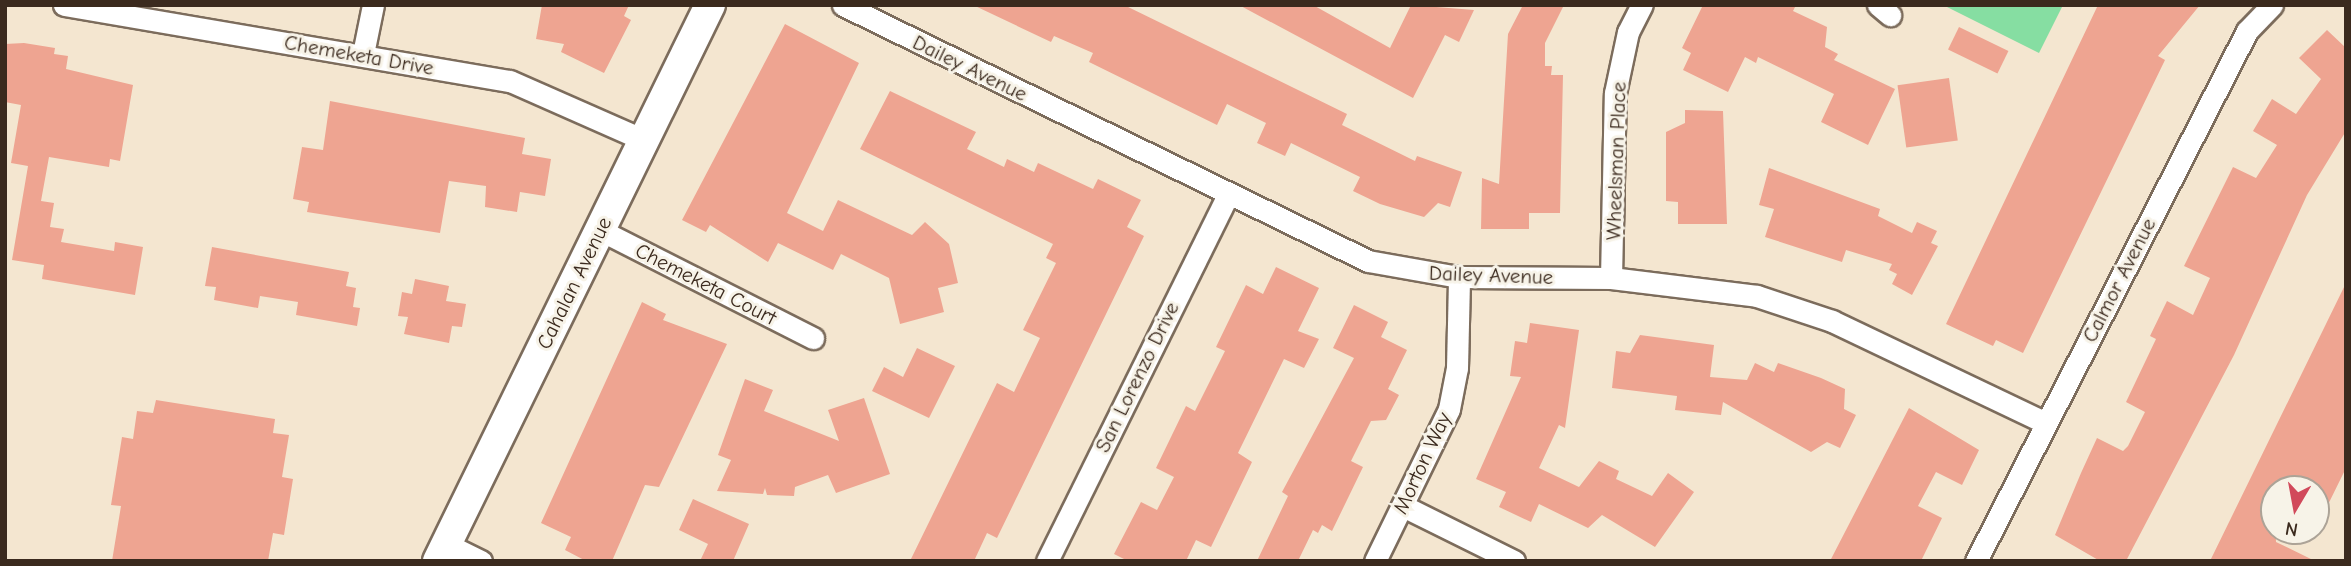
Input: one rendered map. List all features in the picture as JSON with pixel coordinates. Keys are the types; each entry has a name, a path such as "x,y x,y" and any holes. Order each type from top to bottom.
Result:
{"street":[{"name":"Chemeketa Drive","path":"64,5 510,81 643,140"},
{"path":"363,54 373,5"},
{"name":"Cahalan Avenue","path":"442,552 709,5"},
{"name":"Dailey Avenue","path":"843,5 1368,261 1459,277 1611,278 1757,296 1832,321 2046,423"},
{"name":"Wheelsman Place","path":"1611,278 1615,93 1628,32 1642,5"},
{"name":"Calmor Avenue","path":"1976,561 2247,31 2272,5"},
{"name":"San Lorenzo Drive","path":"1047,561 1228,194"},
{"name":"Chemeketa Court","path":"600,230 813,338"},
{"name":"Morton Way","path":"1375,561 1449,409 1457,368 1459,277"},
{"path":"1403,506 1514,561"},
{"path":"442,552 481,561"}],"green space":[{"path":"1943,5 2063,5 2039,53"}],"building":[{"path":"542,5 629,5 624,16 631,20 604,73 561,52 564,44 536,39"},
{"path":"973,5 1124,5 1347,114 1342,125 1415,161 1417,156 1462,172 1450,207 1438,203 1424,217 1380,204 1353,191 1360,177 1291,143 1285,156 1257,143 1266,123 1227,104 1217,125 1089,62 1093,53 1054,36 1051,42"},
{"path":"1239,5 1313,5 1390,48 1411,5 1474,10 1459,42 1445,35 1413,98"},
{"path":"1523,5 1564,5 1545,43 1545,66 1552,66 1551,75 1563,75 1560,213 1529,213 1529,229 1481,229 1482,178 1499,184 1508,34"},
{"path":"1703,5 1796,5 1793,11 1827,27 1825,47 1838,54 1834,60 1895,89 1868,145 1821,122 1834,94 1758,57 1756,63 1745,57 1728,92 1683,70 1691,53 1682,48"},
{"path":"2098,5 2200,5 2158,56 2165,60 2023,353 1996,340 1993,346 1946,324"},
{"path":"785,24 859,63 787,213 823,231 838,200 912,235 925,222 949,244 958,283 938,288 944,312 900,324 889,278 841,254 833,270 778,243 768,262 710,225 706,232 682,220"},
{"path":"1959,27 2008,51 1997,74 1948,49"},
{"path":"2327,30 2346,48 2346,131 2307,195 2234,355 2126,561 2100,561 2055,535 2081,473 2097,438 2123,451 2128,446 2145,412 2126,402 2156,339 2150,336 2167,301 2193,315 2210,278 2184,266 2233,167 2256,178 2277,145 2253,131 2272,99 2296,114 2321,79 2299,58"},
{"path":"24,43 55,48 54,54 68,56 66,69 133,85 120,161 110,159 109,167 49,157 41,201 54,203 50,227 64,229 61,242 114,251 115,242 143,247 135,295 42,279 44,265 12,260 28,166 11,163 21,105 5,102 5,44"},
{"path":"1949,78 1958,140 1906,148 1898,85"},
{"path":"890,91 976,132 967,149 1004,167 1007,159 1034,172 1038,163 1093,189 1098,179 1141,200 1127,227 1144,236 997,538 987,533 974,561 910,561 997,383 1014,392 1040,338 1023,330 1056,263 1046,258 1053,244 860,149"},
{"path":"330,101 525,138 522,154 551,159 545,196 520,192 517,212 485,207 486,186 449,181 440,233 307,212 309,202 293,199 302,147 323,150"},
{"path":"1685,110 1723,111 1727,224 1678,224 1678,202 1666,201 1666,132 1685,123"},
{"path":"1769,168 1880,209 1878,216 1912,233 1917,222 1937,231 1931,243 1938,246 1912,295 1892,284 1897,274 1889,270 1892,264 1846,250 1842,262 1765,237 1774,209 1759,205"},
{"path":"212,247 349,272 346,286 356,288 353,307 360,308 357,326 296,315 298,302 260,296 258,308 214,300 216,287 205,286"},
{"path":"1276,267 1319,288 1298,331 1319,339 1304,368 1284,359 1238,453 1252,462 1211,547 1196,540 1186,561 1128,561 1114,554 1141,502 1157,510 1174,477 1156,468 1186,406 1195,411 1225,351 1216,347 1246,285 1263,294"},
{"path":"415,279 449,286 446,301 466,304 462,327 452,326 449,343 404,334 408,317 398,316 402,292 412,294"},
{"path":"2346,283 2346,468 2330,501 2330,475 2260,475 2260,545 2282,545 2315,561 2210,561"},
{"path":"642,302 666,314 663,320 727,344 659,487 645,485 612,561 586,561 565,550 571,537 541,523"},
{"path":"1354,305 1388,322 1381,337 1407,350 1388,389 1399,395 1386,420 1371,421 1351,461 1363,467 1332,531 1322,525 1318,533 1313,530 1298,561 1257,561 1288,496 1282,492 1354,358 1333,348"},
{"path":"1530,323 1579,330 1565,428 1559,425 1539,468 1579,487 1599,461 1619,471 1616,479 1652,496 1668,473 1694,492 1655,547 1602,515 1588,528 1539,504 1531,522 1499,507 1506,492 1476,479 1521,377 1510,376 1515,341 1527,343"},
{"path":"1640,335 1714,345 1710,377 1747,380 1755,363 1774,372 1778,363 1821,378 1845,389 1844,409 1856,415 1840,448 1827,442 1811,452 1723,402 1721,415 1675,410 1677,396 1612,388 1616,351 1630,353"},
{"path":"917,348 955,366 929,418 872,391 884,367 903,377"},
{"path":"745,379 773,390 764,411 839,441 828,410 864,398 890,474 836,493 828,475 795,487 794,496 767,495 765,488 763,494 717,491 731,460 718,455"},
{"path":"156,400 275,419 273,433 289,435 282,477 293,479 284,535 273,533 268,561 112,561 121,506 111,505 122,437 133,439 137,411 153,413"},
{"path":"1909,408 1979,450 1962,485 1936,472 1918,506 1942,518 1921,561 1830,561"},
{"path":"693,499 749,524 733,561 700,561 708,544 679,530"}]}
